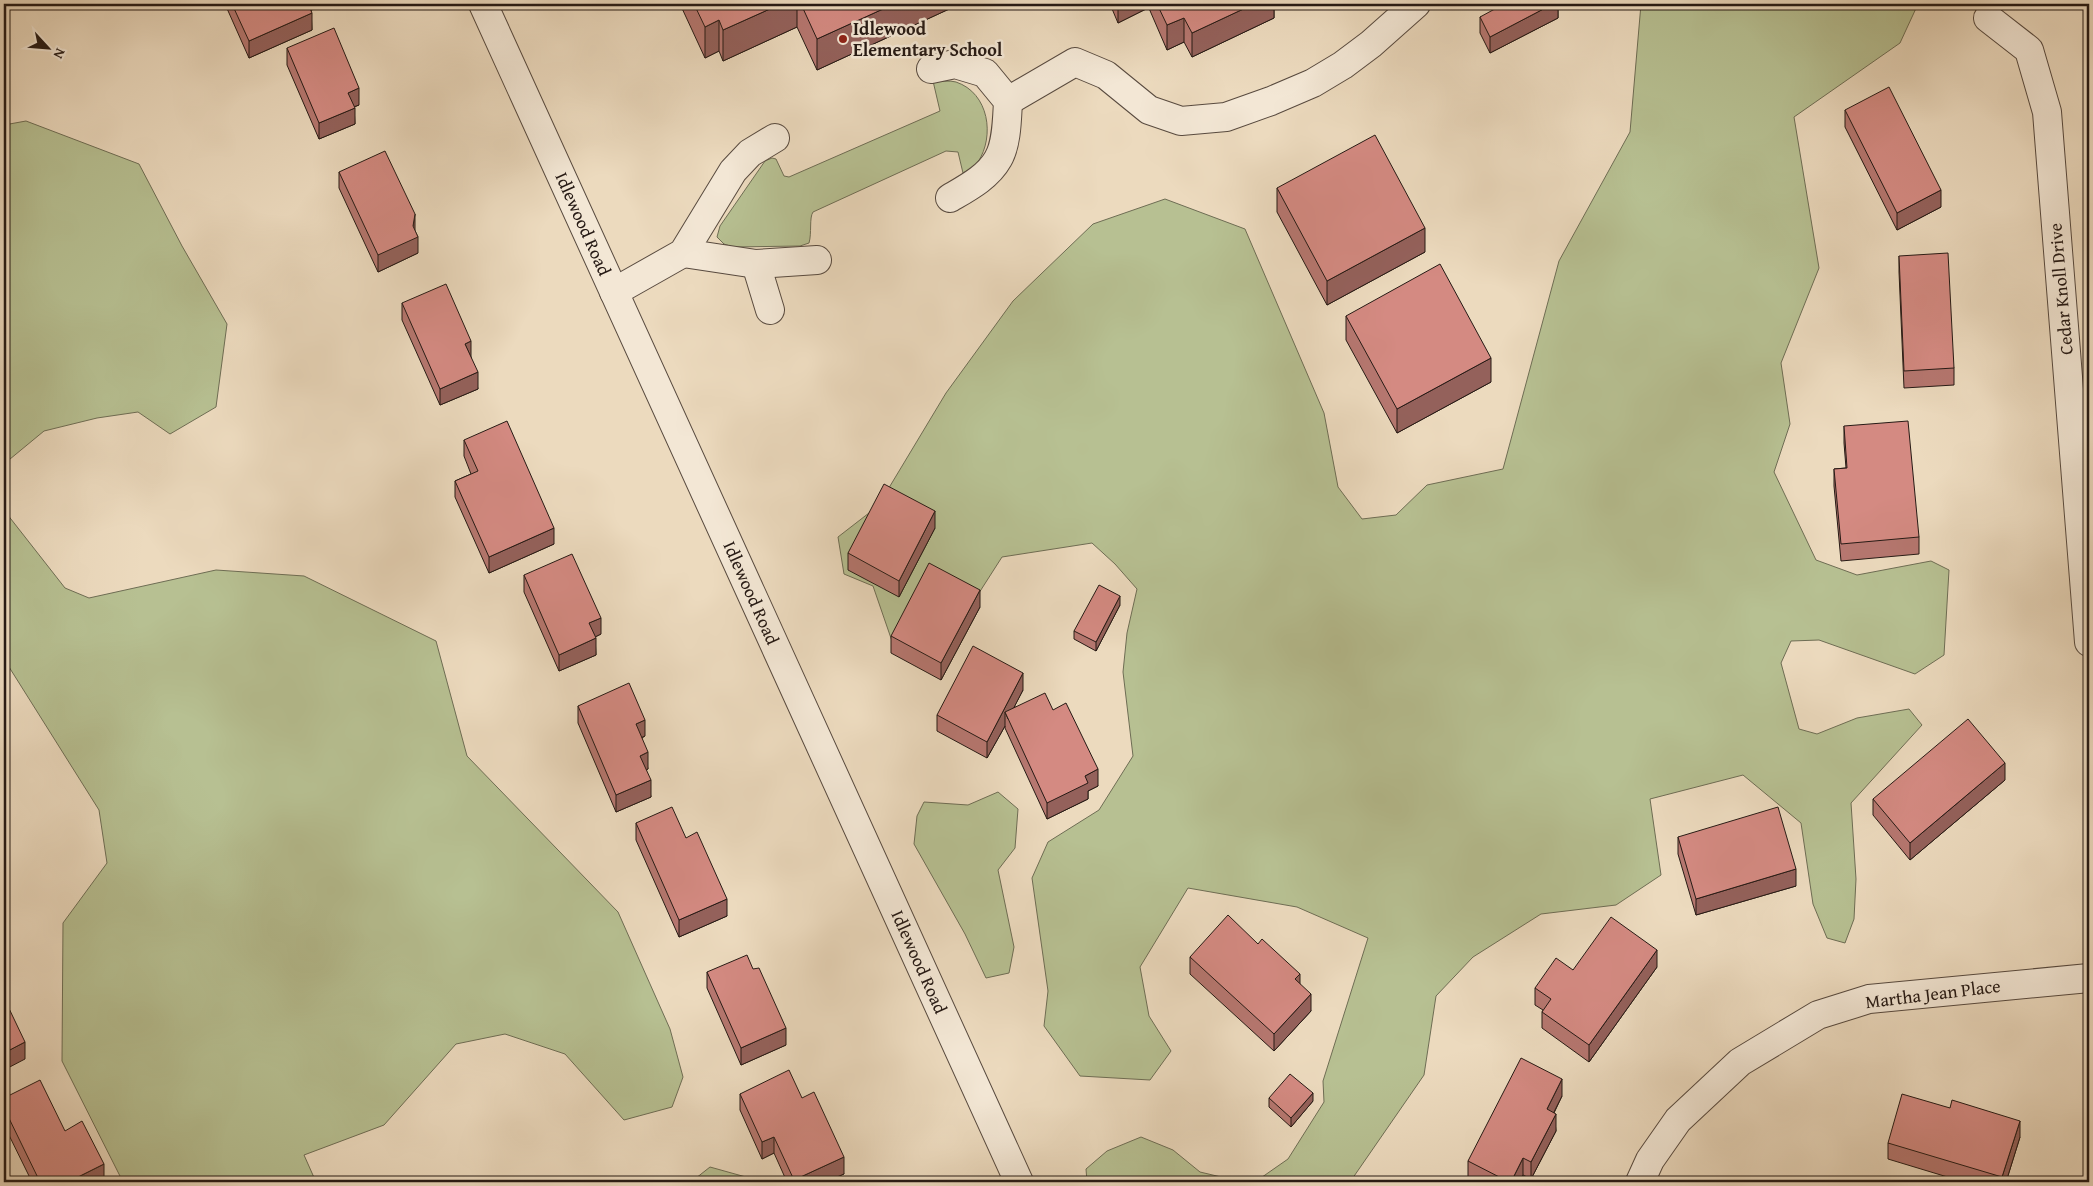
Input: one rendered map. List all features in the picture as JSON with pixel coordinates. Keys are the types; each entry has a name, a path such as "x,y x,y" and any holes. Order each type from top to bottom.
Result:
{"street":[{"name":"Idlewood Road","path":"484,4 1019,1182"},
{"path":"1008,101 1075,62 1106,75 1149,110 1181,121 1226,117 1313,83 1372,44 1416,4"},
{"name":"Cedar Knoll Drive","path":"1988,18 2029,50 2047,112 2089,642"},
{"path":"931,68 955,64 985,73 1008,101 1006,131 998,158 975,184 950,198"},
{"path":"614,292 683,253 733,172 750,153 775,138"},
{"path":"683,253 756,264 817,260"},
{"path":"756,264 770,310"},
{"name":"Martha Jean Place","path":"1640,1182 1650,1160 1678,1120 1740,1062 1818,1015 1869,999 2089,978"}],"green space":[{"path":"1641,4 1918,4 1900,43 1794,117 1819,268 1781,363 1790,424 1774,472 1816,560 1857,575 1931,561 1949,570 1944,655 1915,674 1819,640 1791,641 1781,663 1799,729 1817,734 1857,718 1909,709 1922,725 1851,803 1856,879 1854,919 1845,943 1827,938 1813,904 1801,823 1743,775 1650,799 1661,875 1616,905 1541,914 1473,957 1436,996 1424,1075 1350,1182 1255,1182 1288,1159 1324,1102 1323,1081 1368,938 1297,907 1188,888 1140,967 1149,1016 1171,1051 1150,1080 1080,1076 1044,1026 1048,991 1032,878 1048,842 1099,810 1133,756 1123,672 1127,633 1137,589 1115,564 1092,543 1002,557 961,621 893,644 873,586 844,574 838,537 878,506 946,393 1013,301 1093,224 1165,199 1245,229 1324,413 1338,487 1362,519 1396,515 1427,485 1503,469 1559,261 1630,132"},
{"path":"933,81 956,82 976,95 982,105 986,116 986,140 983,152 973,167 963,173 958,152 946,151 813,212 809,243 800,246 733,247 724,244 717,237 720,226 765,161 772,158 776,159 784,176 789,177 940,111"},
{"path":"26,121 139,164 182,246 227,324 216,407 170,434 138,412 97,418 44,431 4,464 4,125"},
{"path":"4,495 7,514 65,588 89,598 216,570 304,576 436,641 467,756 618,912 670,1029 683,1077 672,1107 624,1120 565,1054 505,1034 456,1044 384,1125 304,1155 316,1182 123,1182 62,1061 63,923 107,863 99,810 4,659"},
{"path":"998,792 1018,809 1015,848 998,870 1014,947 1009,973 986,978 965,934 914,844 917,816 924,802 968,805"},
{"path":"1141,1137 1173,1150 1200,1172 1242,1182 1087,1182 1086,1169 1107,1151"},
{"path":"710,1167 753,1179 756,1182 691,1182"}],"building":[{"path":"232,4 308,4 312,13 249,41"},
{"path":"694,4 781,4 723,30 719,20 705,27"},
{"path":"801,4 894,4 817,39"},
{"path":"1157,4 1254,4 1192,33 1184,18 1167,25"},
{"path":"1504,4 1553,4 1490,37 1480,17"},
{"path":"334,28 359,88 348,93 355,108 319,123 287,48"},
{"path":"1889,87 1941,190 1897,213 1845,110"},
{"path":"1375,135 1425,228 1327,281 1277,188"},
{"path":"385,151 415,214 413,226 418,237 378,255 339,172"},
{"path":"1948,253 1954,368 1904,371 1899,256"},
{"path":"1440,264 1491,358 1397,409 1346,316"},
{"path":"446,284 471,341 465,344 478,372 440,389 402,303"},
{"path":"507,421 554,528 489,557 455,481 478,471 464,440"},
{"path":"1908,421 1919,537 1841,544 1834,469 1847,468 1844,426"},
{"path":"884,484 935,511 899,581 848,553"},
{"path":"572,554 601,618 589,623 596,638 559,655 524,575"},
{"path":"929,563 980,590 941,663 891,636"},
{"path":"1099,585 1120,596 1096,642 1074,631"},
{"path":"973,646 1023,673 987,742 937,715"},
{"path":"629,683 645,720 636,724 648,752 640,756 651,780 616,795 578,706"},
{"path":"1045,693 1053,710 1066,703 1098,769 1085,776 1088,783 1047,803 1005,712"},
{"path":"1968,719 2005,763 1910,843 1873,799"},
{"path":"672,807 686,838 697,832 727,899 679,920 636,823"},
{"path":"1778,807 1796,869 1696,899 1678,837"},
{"path":"1228,915 1258,944 1262,939 1300,974 1295,979 1311,994 1274,1034 1190,957"},
{"path":"1611,917 1657,950 1589,1045 1542,1012 1551,999 1535,988 1556,958 1573,970"},
{"path":"747,955 753,969 759,968 786,1028 741,1048 707,972"},
{"path":"4,998 25,1042 4,1053"},
{"path":"1521,1058 1562,1079 1547,1109 1556,1114 1531,1162 1523,1158 1511,1182 1509,1182 1468,1161"},
{"path":"789,1070 802,1098 814,1092 844,1157 794,1180 774,1137 762,1142 740,1094"},
{"path":"1290,1074 1313,1093 1291,1118 1269,1098"},
{"path":"40,1080 65,1131 82,1121 104,1164 68,1182 40,1182 4,1108 4,1098"},
{"path":"1902,1094 1950,1108 1952,1100 2020,1121 2002,1177 1888,1143"}],"place":[{"name":"Idlewood Elementary School","path":"843,39"}]}
